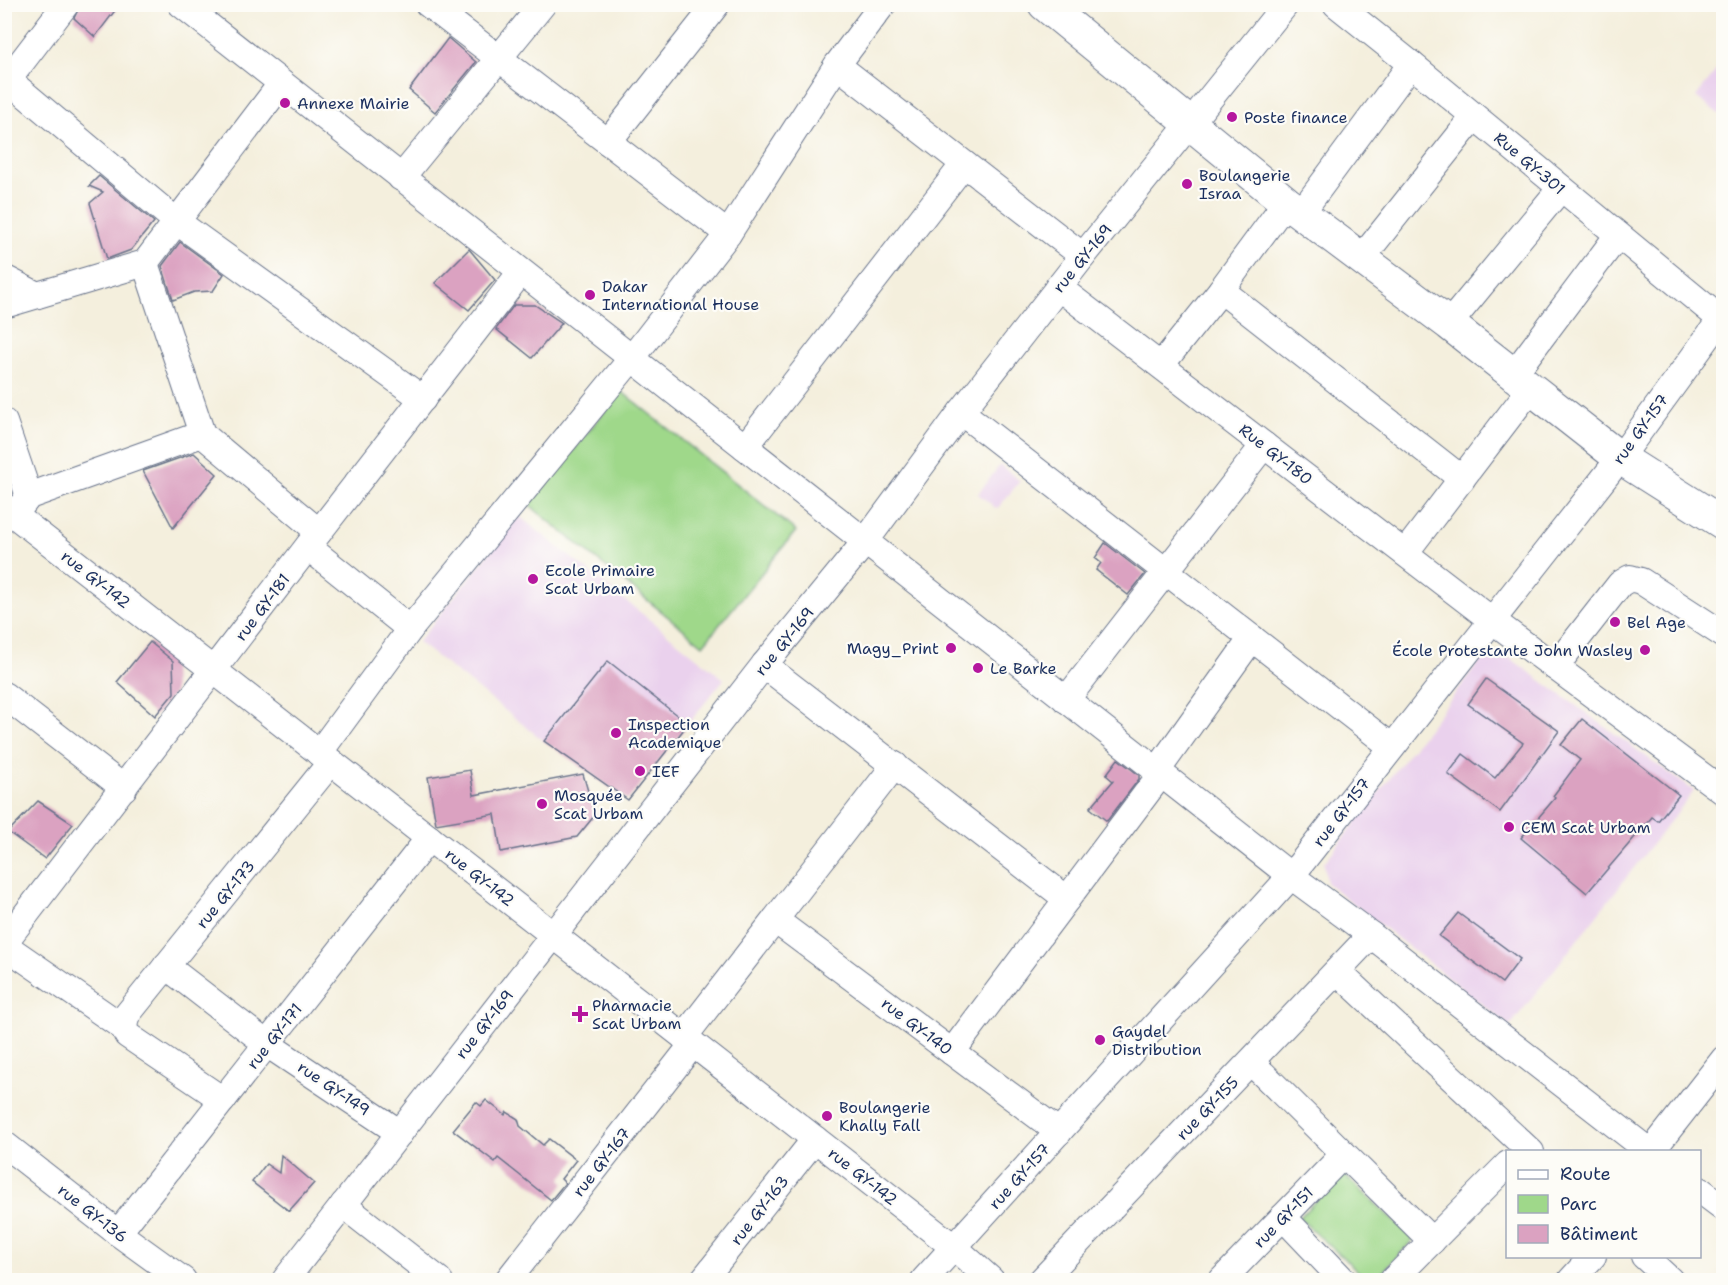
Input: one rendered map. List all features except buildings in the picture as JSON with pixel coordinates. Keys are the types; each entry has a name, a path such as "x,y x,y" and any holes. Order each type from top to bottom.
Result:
{"street":[{"path":"66,4 6,82 176,221 423,399"},
{"path":"181,4 1290,876 1371,935 1647,1150"},
{"path":"428,4 729,234"},
{"path":"402,178 543,4"},
{"path":"608,142 717,4"},
{"name":"rue GY-173","path":"124,1028 126,1016 325,757 410,629 632,358 729,234 837,65 883,4"},
{"name":"rue GY-169","path":"285,1281 764,665 865,542 961,412 1058,287 1286,4"},
{"name":"Rue GY-301","path":"1336,4 1722,318"},
{"path":"1051,6 1294,208 1449,324 1620,458 1724,525"},
{"path":"1161,365 1221,290 1294,208 1411,64"},
{"path":"837,65 1083,256"},
{"path":"4,305 145,263 282,84"},
{"path":"1361,259 1474,117"},
{"path":"745,447 964,164"},
{"path":"1449,324 1561,188"},
{"path":"1405,553 1462,478 1618,235"},
{"path":"145,263 202,434 410,629"},
{"name":"rue GY-181","path":"4,944 313,539 522,272"},
{"path":"4,278 37,295"},
{"name":"Rue GY-180","path":"1058,287 1493,621 1724,792"},
{"path":"1221,290 1462,478"},
{"name":"rue GY-157","path":"924,1281 1290,876 1620,458 1722,318"},
{"path":"961,412 1392,747"},
{"path":"4,422 16,506 202,434"},
{"path":"1066,700 1264,445"},
{"name":"rue GY-142","path":"16,506 214,671 815,1138 955,1248 991,1281"},
{"path":"1555,667 1620,584 1630,578 1641,581 1724,635"},
{"path":"952,1052 1159,773 1252,638"},
{"path":"764,665 1067,899"},
{"path":"4,695 124,788"},
{"name":"rue GY-167","path":"508,1281 689,1040 775,920 895,765"},
{"name":"rue GY-171","path":"118,1233 429,838"},
{"name":"rue GY-140","path":"775,920 1059,1132"},
{"name":"rue GY-155","path":"1042,1281 1371,935"},
{"path":"4,944 124,1028 127,1035 223,1100"},
{"name":"rue GY-149","path":"166,966 267,1044 400,1132"},
{"path":"1337,972 1518,1150"},
{"path":"1652,1150 1724,1059"},
{"path":"1251,1062 1432,1242"},
{"name":"rue GY-163","path":"703,1281 815,1138"},
{"name":"rue GY-136","path":"4,1144 183,1281"},
{"name":"rue GY-151","path":"1222,1281 1344,1154"},
{"path":"1393,1281 1506,1168"},
{"path":"1701,1191 1724,1208"},
{"path":"343,1205 439,1281"},
{"path":"1283,1217 1342,1281"},
{"path":"1571,1281 1592,1258"},
{"path":"1645,1258 1670,1281"}],"shaded area":[{"path":"1723,61 1723,117 1696,97"},
{"path":"1000,465 1020,481 997,509 978,494"},
{"name":"Ecole Primaire Scat Urbam","path":"519,516 724,679 688,724 608,661 544,741 418,642"},
{"name":"CEM Scat Urbam","path":"1510,658 1694,791 1510,1026 1327,883 1324,863 1482,659"}],"green space":[{"path":"621,391 796,531 703,645 529,505"},
{"path":"1342,1173 1414,1239 1375,1280 1368,1280 1299,1218"}],"place":[{"name":"Annexe Mairie","path":"285,103"},
{"name":"Poste finance","path":"1232,117"},
{"name":"Boulangerie Israa","path":"1187,184"},
{"name":"Dakar International House","path":"590,295"},
{"name":"Ecole Primaire Scat Urbam","path":"533,579"},
{"name":"Bel Age","path":"1615,622"},
{"name":"Magy_Print","path":"951,648"},
{"name":"École Protestante John Wasley","path":"1645,650"},
{"name":"Le Barke","path":"978,668"},
{"name":"Inspection Academique","path":"616,733"},
{"name":"IEF","path":"640,771"},
{"name":"Mosquée Scat Urbam","path":"542,804"},
{"name":"CEM Scat Urbam","path":"1509,827"},
{"name":"Pharmacie Scat Urbam","path":"580,1014"},
{"name":"Gaydel Distribution","path":"1100,1040"},
{"name":"Boulangerie Khally Fall","path":"827,1116"}]}
